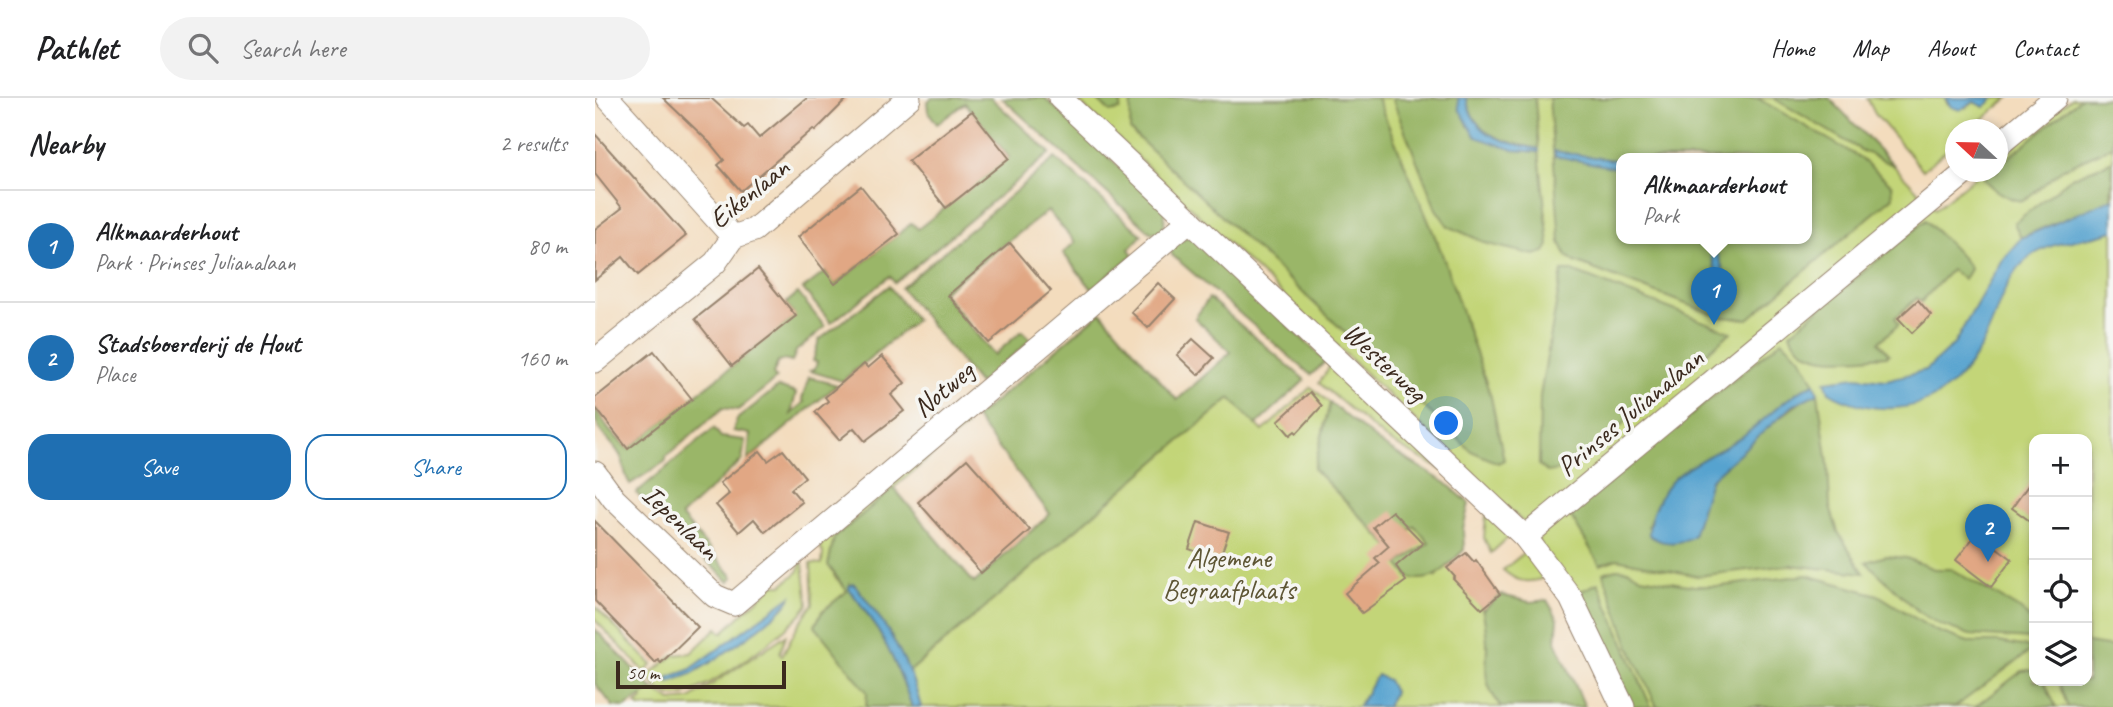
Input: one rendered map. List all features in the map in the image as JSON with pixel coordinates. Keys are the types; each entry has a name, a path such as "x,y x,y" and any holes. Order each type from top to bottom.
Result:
{"street":[{"path":"608,98 733,237"},
{"name":"Eikenlaan","path":"595,362 715,263 733,237 754,230 909,98"},
{"name":"Westerweg","path":"1060,98 1525,537 1571,598 1623,707"},
{"path":"2008,137 2055,98"},
{"name":"Prinses Julianalaan","path":"1525,537 1954,182"},
{"name":"Notweg","path":"734,604 1190,220"},
{"name":"Iepenlaan","path":"595,473 614,499 715,596 734,604"}],"green space":[{"path":"932,98 991,98 1050,153 895,283 890,276 831,323 803,289 825,272 836,284 912,223 918,229 1009,157 965,103 937,124 928,111 927,102"},
{"path":"1002,98 1045,98 1165,210 1164,228 1157,233 1150,232"},
{"path":"1075,98 1829,98 1935,209 1969,182 2008,182 2008,150 2072,98 2113,98 2113,707 1648,707 1530,529"},
{"path":"1095,98 1122,98 1120,110 1110,112"},
{"path":"1131,98 1377,98 1441,251 1491,397 1504,460 1498,463 1471,451 1130,130"},
{"path":"1392,98 1458,98 1468,126 1514,150 1539,152 1549,245 1545,252 1534,255 1488,244 1448,226 1436,209"},
{"path":"1466,98 1535,98 1539,149 1503,140 1484,129 1470,111"},
{"path":"1549,98 1757,98 1859,157 1892,185 1893,197 1748,319 1720,317 1575,262 1566,255 1560,242"},
{"path":"1773,98 1829,98 1895,166 1861,150"},
{"path":"1867,98 1945,98 1947,104 1966,108 1974,102 1984,107 1994,98 2009,98 1983,119 1945,119 1945,151 1923,170 1875,114"},
{"path":"2081,98 2113,98 2113,146 2064,168 2023,201 2001,194 1987,182 2008,182 2008,158"},
{"path":"1055,158 1142,235 1129,249 1133,255 1092,289 1063,253 1075,242 1048,211 942,292 994,355 1022,331 1031,340 979,384 901,288"},
{"path":"2113,161 2111,200 2021,238 2014,223 2073,177"},
{"path":"1926,220 1964,259 1970,269 1964,279 1951,270 1921,302 1917,298 1895,318 1899,324 1879,342 1889,354 1887,356 1832,359 1819,357 1797,345 1790,333"},
{"path":"1192,235 1326,361 1311,375 1172,255 1170,245"},
{"path":"1562,271 1572,271 1731,332 1582,459 1559,470 1547,472 1539,465 1540,396"},
{"path":"889,286 916,320 842,381 810,371 815,369 817,362 813,361 819,340"},
{"path":"798,293 825,327 796,351 792,362 778,362 773,374 776,379 738,410 723,408 666,457 666,461 630,484 621,457 600,431 595,408 609,430 628,449 795,316 786,303"},
{"path":"1209,298 1305,380 1256,425 1230,398 909,672 890,634 850,584 849,589 886,645 912,707 866,707 867,692 815,626 822,612 847,591 828,565 834,538 894,488 974,583 1050,514 975,418 1101,312 1177,400 1231,352 1195,318"},
{"path":"1782,340 1801,358 1815,383 1797,392 1744,436 1677,476 1658,502 1648,526 1697,524 1706,489 1719,470 1780,417 1818,393 1828,464 1830,507 1838,532 1864,573 1790,565 1697,576 1617,559 1600,565 1570,515"},
{"path":"1330,366 1442,470 1386,439 1319,383"},
{"path":"809,377 837,385 748,460 750,434 733,431 737,419 778,387 796,393 791,414 804,402 802,399"},
{"name":"Algemene Begraafplaats","path":"1311,387 1330,403 1314,469 1388,545 1415,526 1430,543 1436,577 1447,565 1472,594 1483,613 1489,683 1501,707 1387,707 1394,691 1377,675 1358,707 921,707 909,672 1231,397 1263,431"},
{"path":"1330,403 1383,445 1446,483 1469,503 1463,529 1464,550 1434,576 1410,578 1398,564 1429,543 1415,526 1388,545 1314,469"},
{"path":"961,421 966,427 834,538 834,576 848,591 822,611 815,626 868,692 866,707 639,707 636,704 643,699 641,696 653,689 671,701 690,699 786,635 780,653 782,656 813,604 811,563 822,564 823,553 818,542"},
{"path":"714,428 721,437 745,440 742,460 681,516 733,577 729,582 636,493"},
{"path":"1486,515 1510,536 1491,553 1484,538"},
{"path":"1524,553 1543,577 1541,579 1521,580 1503,570"},
{"path":"1886,556 1906,558 1934,569 1951,569 2021,610 2029,618 2029,639 1970,635 1939,624 1920,613 1866,562"},
{"path":"800,562 803,564 808,604 767,644 724,674 686,694 670,695 662,692 653,683 648,676 674,655 691,653 717,628 722,633 773,585 782,585 799,571"},
{"path":"1616,569 1629,570 1641,577 1694,586 1722,586 1807,575 1878,595 1934,630 1968,642 1998,642 2029,647 2029,652 1955,707 1657,707 1631,650 1603,573"},
{"path":"1598,583 1651,707 1633,707 1579,592"},
{"path":"1501,595 1530,602 1547,600 1558,619 1556,641 1585,707 1501,707 1490,690 1486,676 1487,640 1483,610"},
{"path":"595,606 652,665 645,672 595,620"},
{"path":"595,629 653,689 625,707 613,706 595,684"},
{"path":"2092,644 2113,647 2113,707 2068,707 2060,686 2092,686"},
{"path":"2029,670 2029,686 2046,686 2056,707 1975,707 2022,671"}],"water":[{"path":"1458,98 1466,98 1476,121 1492,136 1539,149 1539,152 1514,150 1476,137 1459,109"},
{"path":"1945,98 1994,98 1984,107 1974,102 1960,110 1951,107"},
{"path":"1554,151 1616,160 1616,168 1555,156"},
{"path":"2113,198 2113,231 2044,249 2018,268 1976,354 1956,381 1943,391 1929,400 1895,408 1869,407 1829,392 1825,381 1856,377 1886,380 1926,370 1954,344 2001,261 2021,238"},
{"path":"1705,244 1714,244 1735,301 1724,300 1710,252"},
{"path":"1815,383 1818,393 1793,405 1710,480 1693,536 1671,543 1659,541 1649,535 1656,505 1675,478 1740,438 1794,394"},
{"path":"854,584 895,642 910,673 921,707 912,707 886,645 849,589 849,586"},
{"path":"791,596 776,614 746,638 698,670 669,683 669,677 689,670"},
{"path":"1377,675 1388,680 1394,692 1387,707 1358,707"}],"building":[{"path":"663,98 711,98 744,128 748,125 759,138 807,98 848,98 815,131 813,129 741,191 718,165 724,160 710,143"},
{"path":"972,111 1009,158 946,208 908,161"},
{"path":"595,134 686,236 638,275 623,257 595,280 595,229 622,208 595,174"},
{"path":"861,186 899,234 835,284 798,237"},
{"path":"1010,243 1051,291 989,343 948,295"},
{"path":"758,269 796,316 732,366 695,319"},
{"path":"1158,283 1175,299 1148,328 1131,312"},
{"path":"1918,300 1931,315 1912,333 1898,318"},
{"path":"1193,339 1214,358 1198,375 1177,355"},
{"path":"654,351 692,399 628,449 595,407 595,398"},
{"path":"882,356 905,383 891,395 904,411 865,441 854,428 839,440 815,412 828,401 825,397 852,374 864,364 868,368"},
{"path":"1310,392 1322,406 1297,433 1295,431 1290,435 1278,421"},
{"path":"783,450 805,477 791,489 802,502 765,532 754,519 739,532 716,505 729,494 720,483 760,451 768,461"},
{"path":"967,459 1030,530 981,573 918,502"},
{"path":"2029,484 2029,520 2012,508"},
{"path":"1392,511 1423,543 1396,566 1406,581 1362,613 1345,593 1380,563 1375,558 1389,546 1373,527"},
{"path":"595,521 698,627 661,663 658,660 655,663 595,601"},
{"path":"1198,522 1229,532 1219,560 1189,549"},
{"path":"1977,533 2012,559 1991,587 1956,560"},
{"path":"1466,553 1474,562 1476,560 1500,594 1482,609 1453,579 1455,577 1447,568"}],"place":[{"name":"Alkmaarderhout","path":"1714,325"},
{"name":"Stadsboerderij de Hout","path":"1988,562"}]}
